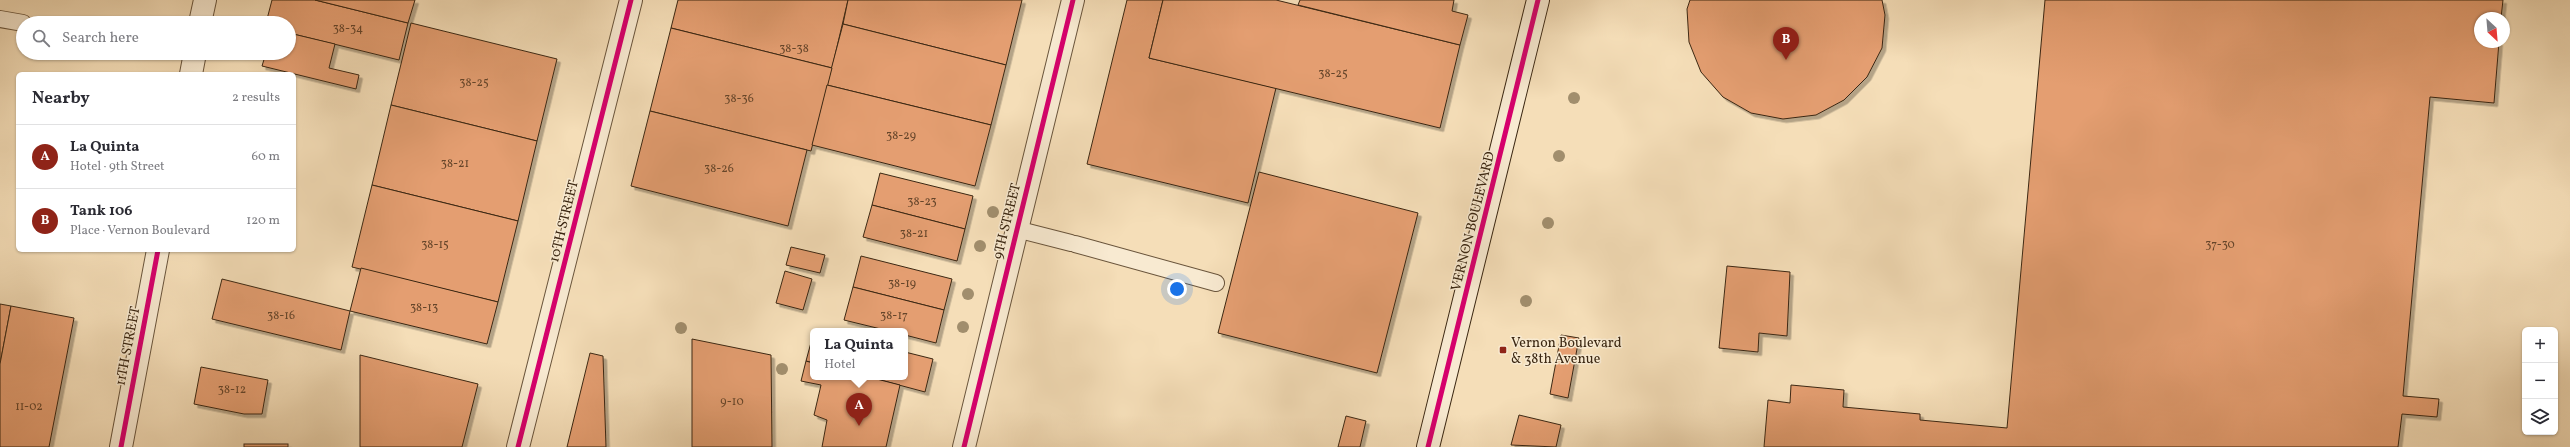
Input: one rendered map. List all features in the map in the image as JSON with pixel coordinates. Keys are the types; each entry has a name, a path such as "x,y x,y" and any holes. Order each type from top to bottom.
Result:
{"street":[{"path":"202,16 205,0"},
{"name":"10TH STREET","path":"518,447 631,0"},
{"name":"9TH STREET","path":"964,447 1073,0"},
{"name":"VERNON BOULEVARD","path":"1428,447 1538,0"},
{"path":"191,72 194,60"},
{"name":"11TH STREET","path":"121,447 158,252"}],"lane":[{"path":"0,19 16,22"},
{"path":"1016,229 1216,283"}],"building":[{"path":"272,0 315,0 408,23 399,60 296,35 296,16 268,16"},
{"path":"315,0 415,0 408,23"},
{"path":"678,0 848,0 832,68 671,28"},
{"path":"848,0 1022,0 1006,65 843,24"},
{"path":"1127,0 1163,0 1149,58 1276,88 1248,203 1087,164"},
{"path":"1163,0 1276,0 1460,45 1440,128 1149,58"},
{"path":"1300,0 1454,0 1452,11 1468,15 1460,45 1298,5"},
{"path":"1690,0 1882,0 1885,15 1882,48 1867,77 1844,100 1816,115 1783,119 1751,113 1723,97 1701,72 1689,42 1687,9"},
{"path":"2045,0 2503,0 2502,12 2474,12 2474,48 2499,48 2494,103 2430,97 2403,396 2439,399 2437,417 2402,414 2398,447 1764,447 1768,400 1790,403 1791,385 1844,390 1843,407 1920,414 1920,420 2007,428"},
{"path":"411,23 557,59 537,141 391,105"},
{"path":"843,24 1006,65 991,125 827,85"},
{"path":"671,28 832,68 811,151 650,111"},
{"path":"296,35 335,44 329,68 359,75 356,89 296,74 296,72 287,72 262,66 264,60 296,60"},
{"path":"827,85 991,125 975,186 812,145"},
{"path":"391,105 537,141 518,221 372,185"},
{"path":"650,111 807,150 788,226 631,186"},
{"path":"1259,172 1418,213 1377,373 1218,333"},
{"path":"880,173 973,196 965,229 872,205"},
{"path":"372,185 518,221 498,302 352,267"},
{"path":"872,205 965,229 957,261 863,237"},
{"path":"791,247 825,255 820,273 786,265"},
{"path":"861,256 952,279 944,310 853,287"},
{"path":"1727,266 1790,272 1787,336 1759,333 1758,352 1719,348"},
{"path":"361,268 498,302 487,344 350,311"},
{"path":"785,271 812,279 803,310 776,303"},
{"path":"222,279 350,311 341,350 212,319"},
{"path":"853,287 944,310 936,343 908,336 908,328 877,328 844,320"},
{"path":"0,304 11,306 0,364"},
{"path":"11,306 74,318 49,447 0,447 0,364"},
{"path":"1561,335 1579,338 1568,398 1550,394"},
{"path":"692,339 771,355 772,447 692,447"},
{"path":"810,346 810,362 806,361"},
{"path":"590,353 603,356 606,447 567,447"},
{"path":"908,353 933,359 925,392 880,380 908,380"},
{"path":"360,355 478,384 462,447 360,447"},
{"path":"806,361 810,362 810,380 881,380 900,385 886,447 822,447 827,420 814,415 821,385 801,381"},
{"path":"201,367 268,380 262,414 244,414 194,404"},
{"path":"1519,415 1561,425 1556,447 1511,445"},
{"path":"1346,416 1366,421 1360,447 1338,447"},
{"path":"244,444 288,444 288,447 244,447"}],"cycle path":[{"path":"518,447 631,0"},
{"path":"964,447 1073,0"},
{"path":"1428,447 1538,0"},
{"path":"121,447 158,252"}],"place":[{"name":"Tank 106","path":"1786,60"},
{"name":"Vernon Boulevard & 38th Avenue","path":"1503,350"},
{"name":"La Quinta","path":"859,426"}]}
